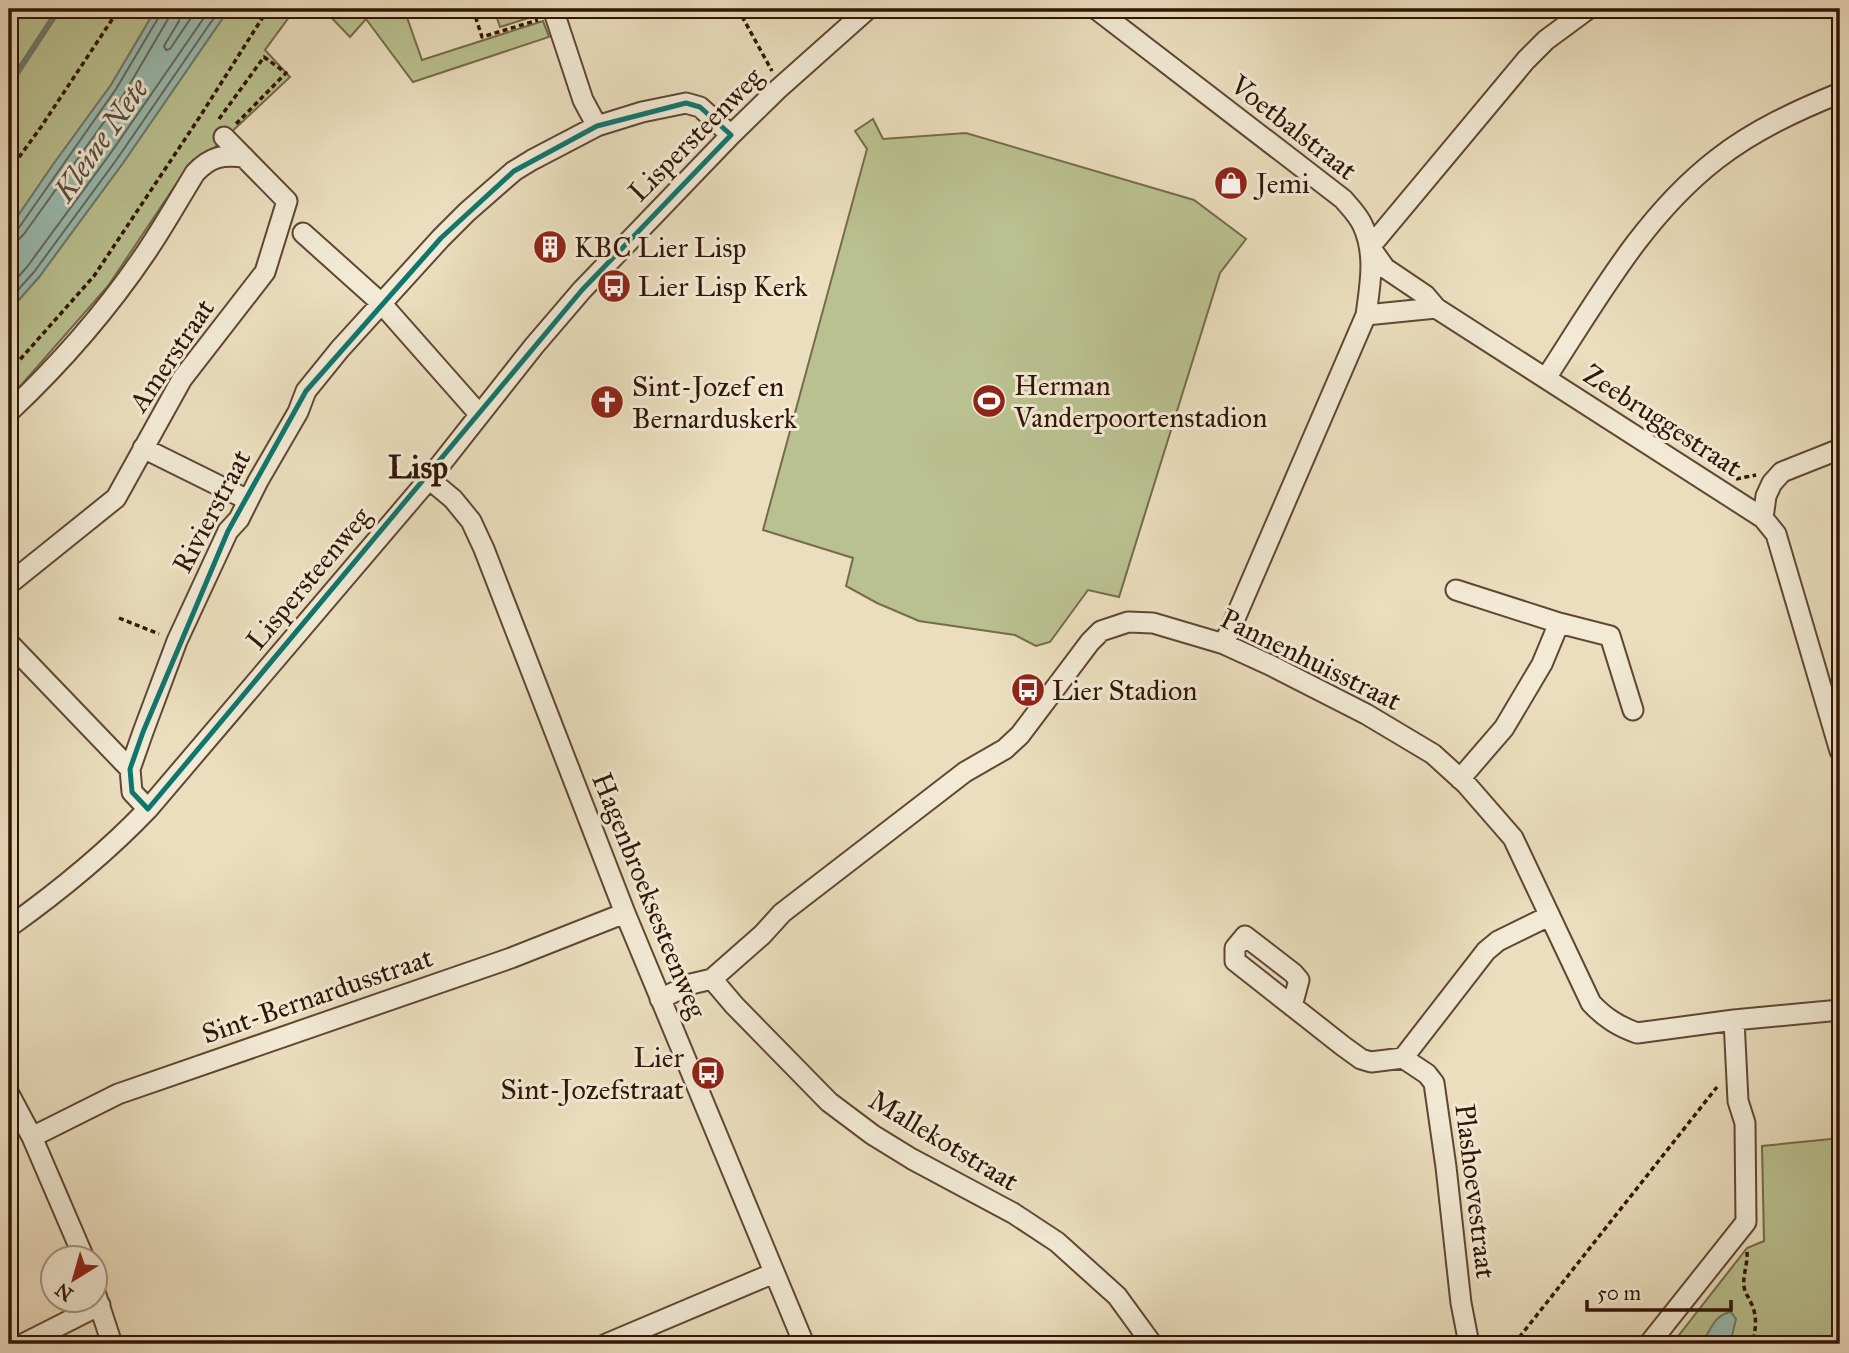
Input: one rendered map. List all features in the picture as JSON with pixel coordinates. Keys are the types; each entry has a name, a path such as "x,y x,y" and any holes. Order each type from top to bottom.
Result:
{"street":[{"name":"Lispersteenweg","path":"9,927 112,845 148,809 429,479 582,290 731,135 868,9"},
{"name":"Voetbalstraat","path":"1096,9 1343,199 1363,225 1370,247 1371,280 1366,315 1224,644"},
{"path":"1370,247 1526,60 1546,40 1588,9"},
{"path":"554,11 583,100 597,126"},
{"path":"1546,378 1617,268 1669,202 1732,148 1794,112 1840,93"},
{"name":"Rivierstraat","path":"130,769 177,642 228,531 239,519 263,471 298,412 306,391 340,349 441,238 500,182 532,160 597,126 642,112 685,103 700,107 731,135"},
{"name":"Amerstraat","path":"9,584 116,498 182,379 265,272 287,201 218,132"},
{"path":"9,412 72,346 111,300 203,164 215,158 244,157"},
{"path":"303,233 381,303 479,414"},
{"name":"Zeebruggestraat","path":"1370,247 1385,268 1425,295 1436,308 1763,518 1766,496 1772,483 1782,472 1840,449"},
{"path":"1366,315 1436,308"},
{"path":"143,448 248,500"},
{"name":"Hagenbroeksesteenweg","path":"429,479 453,499 471,521 480,540 766,1277 804,1344"},
{"path":"1763,518 1776,534 1840,751"},
{"path":"1456,590 1559,623 1610,636 1633,710"},
{"name":"Pannenhuisstraat","path":"660,999 691,984 712,979 762,935 782,913 965,772 1005,749 1035,717 1090,642 1101,631 1128,622 1153,623 1224,644 1270,665 1409,738 1433,754 1460,779 1513,838 1591,1003 1605,1018 1614,1023 1637,1032 1840,1010"},
{"path":"1460,779 1504,728 1542,664 1559,623"},
{"path":"9,643 130,769 132,792 148,809"},
{"name":"Sint-Bernardusstraat","path":"32,1137 118,1094 511,958 625,914"},
{"path":"1292,1006 1361,1059 1371,1062 1403,1058 1486,951 1498,941 1549,916"},
{"name":"Mallekotstraat","path":"712,979 829,1102 873,1135 912,1159 1013,1213 1057,1242 1116,1296 1152,1344"},
{"path":"1649,1344 1746,1222 1745,1123 1738,1101 1734,1020"},
{"name":"Plashoevestraat","path":"1403,1058 1427,1074 1434,1083 1461,1303 1469,1344"},
{"path":"9,1094 32,1137 78,1244"},
{"path":"606,1344 766,1277"},
{"path":"23,1344 70,1314"},
{"path":"102,1314 112,1344"}],"path":[{"path":"9,171 119,9"},
{"path":"9,372 94,276 200,118 268,9"},
{"path":"473,9 482,37 554,11"},
{"path":"738,9 775,77"},
{"path":"264,57 285,73 218,132 264,57"},
{"path":"1730,479 1782,472"},
{"path":"119,618 177,642"},
{"path":"1514,1344 1719,1085"},
{"path":"1739,1231 1748,1262 1744,1291 1752,1302 1756,1317 1752,1344"}],"highlighted area":[{"path":"686,103 700,107 731,135 582,290 148,809 132,792 130,769 143,732 228,531 306,391 441,238 514,171 597,126"}],"green space":[{"path":"9,9 156,9 111,85 9,229"},
{"path":"229,9 295,9 265,50 290,77 177,183 108,286 9,399 9,311 39,277 123,163"},
{"path":"323,9 404,9 422,60 543,21 549,37 413,82 366,19 350,37"},
{"path":"494,9 539,9 541,14 500,27"},
{"name":"Herman Vanderpoortenstadion","path":"873,119 883,139 966,133 1194,200 1246,239 1220,273 1119,597 1088,590 1050,642 1036,646 1015,635 919,621 846,586 853,558 763,530 867,149 855,131"},
{"path":"1840,1138 1840,1344 1672,1344 1747,1248 1764,1241 1762,1146"}],"water":[{"name":"Kleine Nete","path":"156,9 229,9 123,163 39,277 9,311 9,229 111,85"},
{"path":"1731,1312 1736,1319 1730,1344 1701,1344 1716,1320"}],"waterway":[{"path":"9,85 59,9"}],"place":[{"name":"Jemi","path":"1231,183"},
{"name":"KBC Lier Lisp","path":"550,247"},
{"name":"Lier Lisp Kerk","path":"614,286"},
{"name":"Herman Vanderpoortenstadion","path":"989,401"},
{"name":"Sint-Jozef en Bernarduskerk","path":"607,402"},
{"name":"Lier Stadion","path":"1028,690"},
{"name":"Lier Sint-Jozefstraat","path":"708,1073"}],"district":[{"name":"Lisp","path":"418,467"}]}
